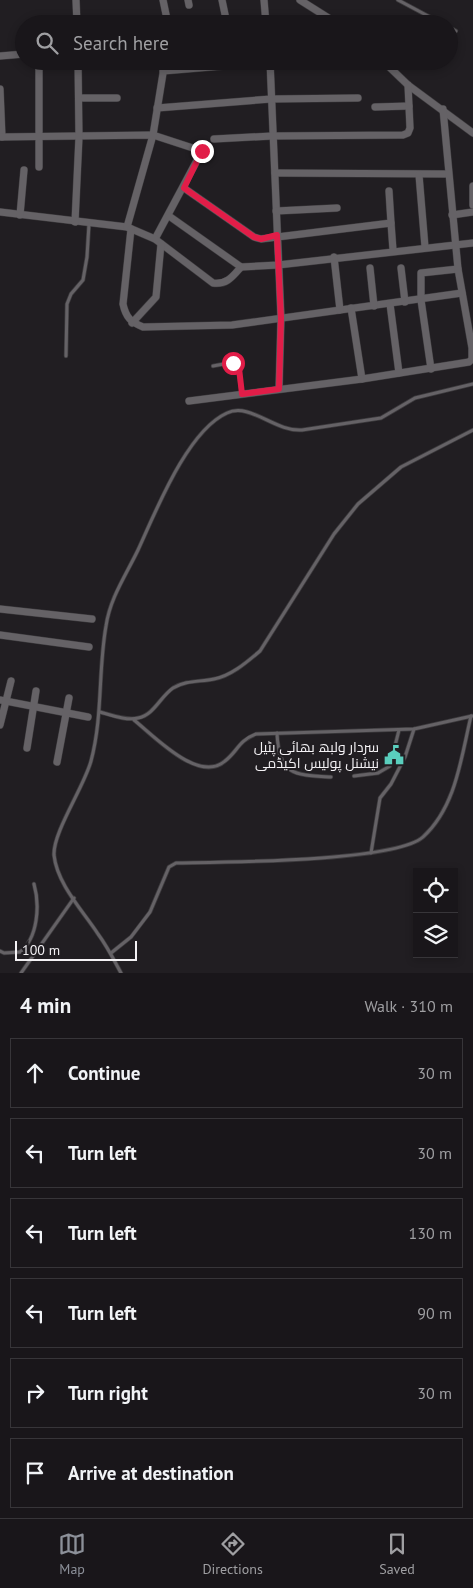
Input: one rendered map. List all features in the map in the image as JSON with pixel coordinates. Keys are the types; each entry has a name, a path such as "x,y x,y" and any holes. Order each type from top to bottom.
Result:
{"street":[{"path":"76,0 77,15"},
{"path":"163,0 166,15"},
{"path":"222,0 225,15"},
{"path":"264,0 265,15"},
{"path":"300,0 324,15"},
{"path":"0,56 15,55"},
{"path":"39,70 39,167"},
{"path":"75,222 80,137 78,70"},
{"path":"166,70 162,71 153,135 129,228 123,304 126,314 132,323 144,327 159,328 232,325 462,293"},
{"path":"270,70 281,318 279,389"},
{"path":"392,70 408,85 444,109 473,133"},
{"path":"214,140 272,136 403,135 408,133 410,128 408,85"},
{"path":"0,88 1,137 153,135 202,151 184,188 155,239"},
{"path":"79,98 117,98"},
{"path":"157,108 270,99 358,98"},
{"path":"375,108 409,106"},
{"path":"189,400 362,380 464,364 472,359 472,348 458,270 457,245 448,174 444,109"},
{"path":"20,214 24,170"},
{"path":"274,173 448,174"},
{"path":"419,175 425,247"},
{"path":"473,186 473,205"},
{"path":"184,188 254,237 261,239 277,235 391,223"},
{"path":"389,191 393,250"},
{"path":"276,211 337,208"},
{"path":"0,212 129,228 155,239 213,283 220,284 227,281 241,267"},
{"path":"452,215 473,212"},
{"path":"169,216 241,267 278,265 393,250 473,243"},
{"path":"132,323 156,297 161,244"},
{"path":"334,257 340,310"},
{"path":"370,268 374,306"},
{"path":"401,268 405,302"},
{"path":"431,369 421,300 421,273 458,270"},
{"path":"390,304 399,373"},
{"path":"352,308 362,380"},
{"path":"0,609 92,619"},
{"path":"0,635 89,647"},
{"path":"0,725 3,701 11,681"},
{"path":"27,748 36,691"},
{"path":"57,762 69,698"},
{"path":"3,701 88,717"}],"lane":[{"path":"398,0 426,15"},
{"path":"66,356 67,304 71,294 83,280 87,258 89,223"},
{"path":"213,366 229,363 237,364 242,394"},
{"path":"121,973 58,872 54,855 56,841 88,771 97,736 106,624 115,594 163,494 192,445 214,421 230,411 251,412 290,431 381,418 415,398 473,384"},
{"path":"100,712 133,719 141,718 150,712 173,688 186,682 225,676 260,651 334,534 358,504 401,467 473,430"},
{"path":"110,953 131,937 150,912 170,867 176,863 319,858 371,853 414,843 428,832 439,817 452,793 472,716 414,729 256,734 245,738 226,761 216,767 203,768 187,762 133,719"},
{"path":"371,853 380,798 391,784 405,757 414,729"},
{"path":"354,776 378,773 390,766 399,730"},
{"path":"277,733 280,760 292,771 305,776 331,777"},
{"path":"0,951 4,953 20,952 32,939 37,909 37,895 34,884"},
{"path":"21,973 74,898"}],"place":[{"name":"سردار ولبھ بھائی پٹیل نیشنل پولیس اکیڈمی","path":"394,755"}],"route":[{"path":"202,151 184,188 254,237 261,239 277,235 281,318 279,389 242,394 239,368 237,364 233,363"}]}
